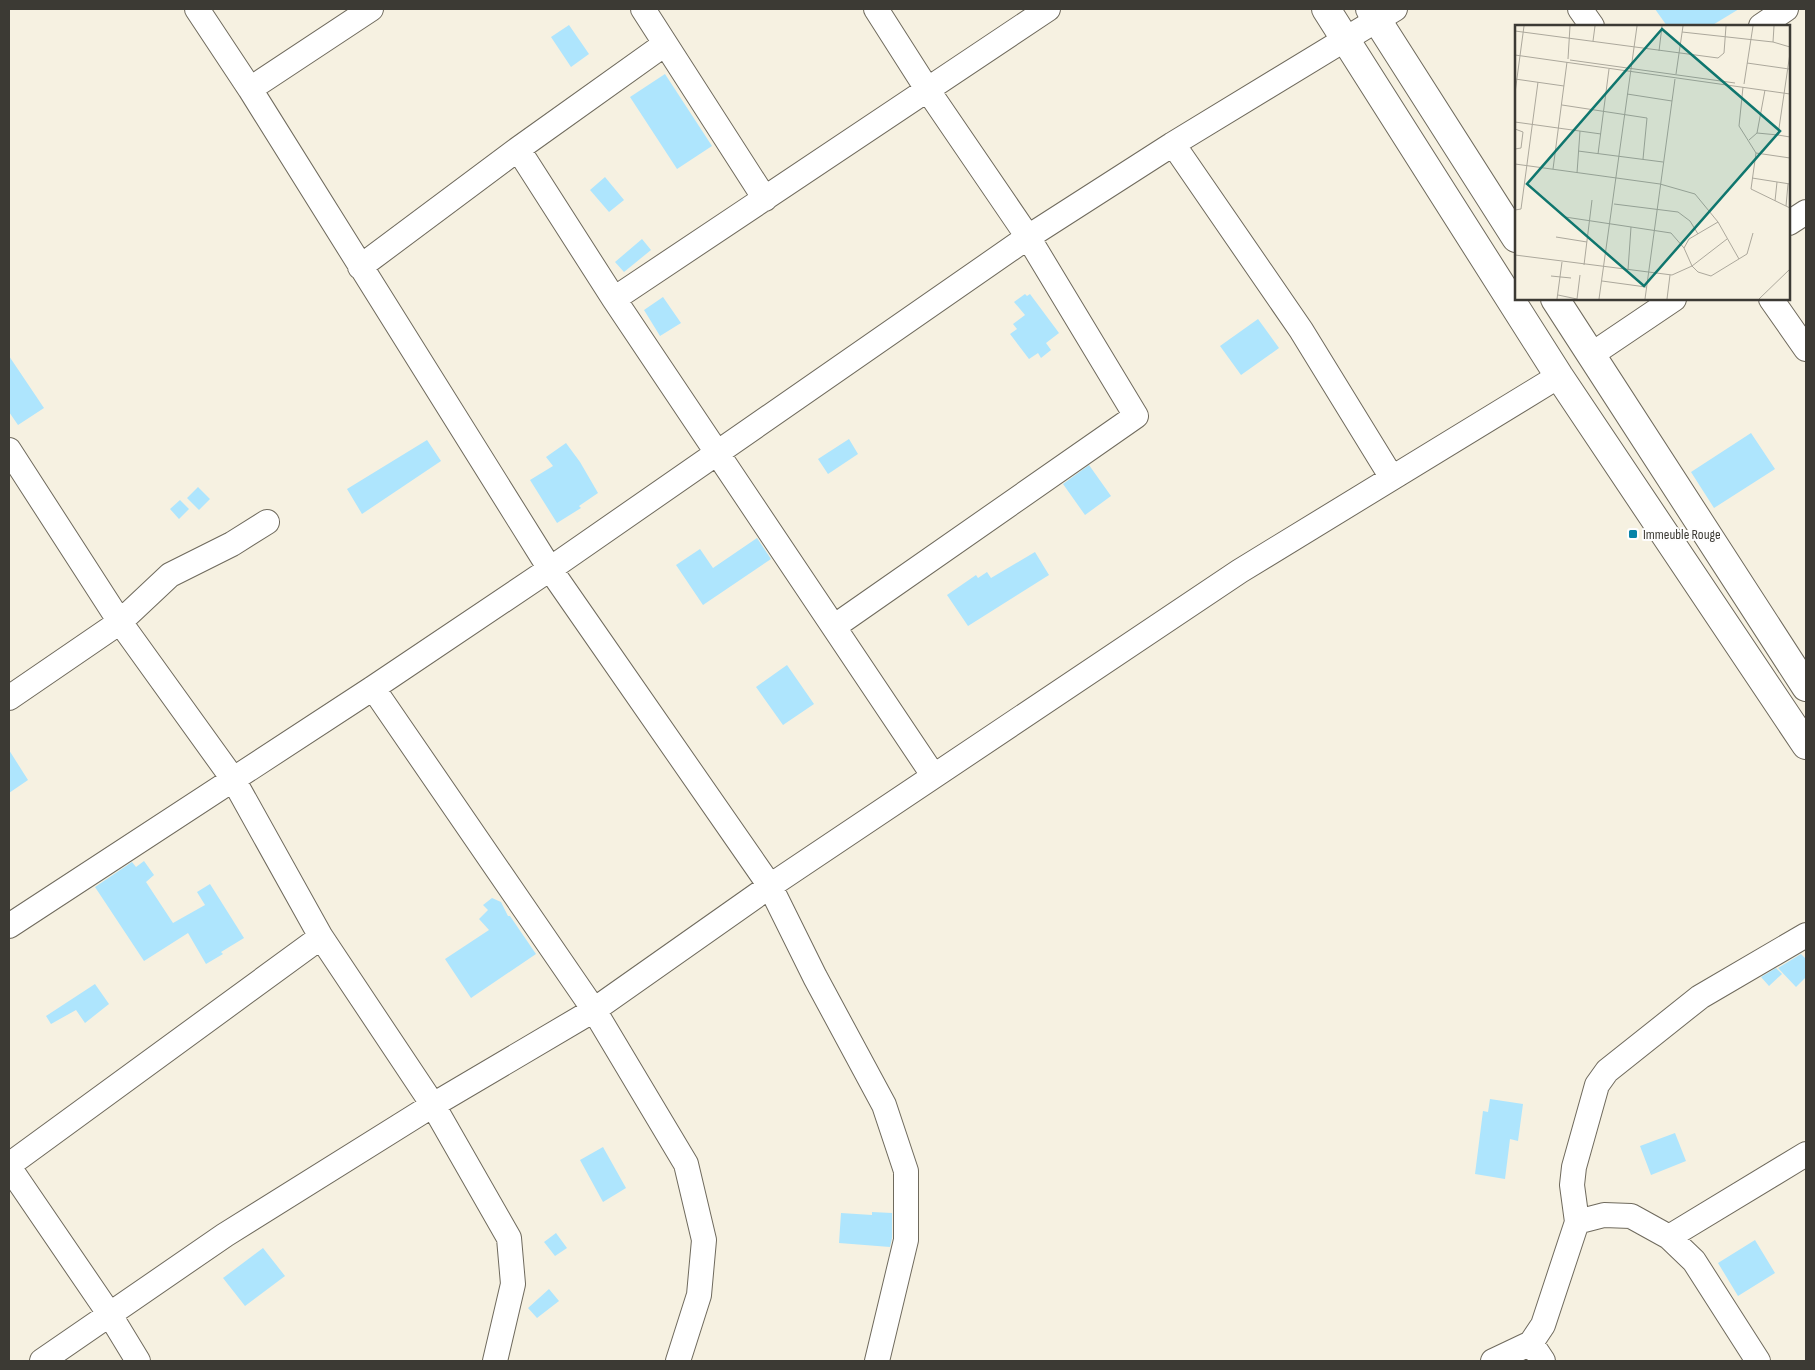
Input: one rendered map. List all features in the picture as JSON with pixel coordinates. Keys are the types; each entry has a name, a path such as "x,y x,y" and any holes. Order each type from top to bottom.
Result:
{"main road":[{"path":"1326,9 1559,376 1806,745"},
{"path":"1381,12 1515,236"},
{"path":"1556,300 1806,687"}],"street":[{"path":"197,9 250,89 550,569 770,886 815,977 884,1105 906,1172 906,1240 877,1361"},
{"path":"250,89 370,9"},
{"path":"643,9 765,199"},
{"path":"835,626 1136,416 1028,237 927,89 876,9"},
{"path":"614,299 1048,9"},
{"path":"1580,9 1591,25"},
{"path":"1762,25 1786,9"},
{"path":"9,926 373,688 550,569 1028,237 1173,144 1346,39 1381,12"},
{"path":"360,267 518,149 664,44"},
{"path":"1173,144 1301,330 1392,478"},
{"path":"518,149 614,299 835,626 933,775"},
{"path":"1790,222 1806,212"},
{"path":"1591,355 1673,300"},
{"path":"1772,300 1806,348"},
{"path":"42,1361 225,1235 433,1105 594,1010 770,886 933,775 1240,571 1559,376"},
{"path":"9,450 120,622 233,779 321,937 433,1105 509,1238 513,1284 495,1361"},
{"path":"9,698 120,622 170,575 232,544 267,522"},
{"path":"373,688 594,1010 686,1164 704,1240 699,1295 678,1361"},
{"path":"1493,1361 1537,1352 1543,1325 1578,1222 1572,1184 1574,1167 1598,1085 1607,1072 1700,997 1806,935"},
{"path":"138,1361 110,1315 9,1166 321,937"},
{"path":"1669,1237 1806,1154"},
{"path":"1578,1222 1604,1215 1631,1216 1669,1237 1694,1260 1758,1361"}],"building":[{"path":"1655,9 1739,9 1713,25 1666,25"},
{"path":"569,25 589,54 571,67 551,37"},
{"path":"665,74 712,146 677,169 630,97"},
{"path":"605,177 624,200 609,212 590,190"},
{"path":"642,239 651,250 624,272 615,262"},
{"path":"1025,294 1027,296 1030,294 1059,333 1046,343 1051,350 1041,358 1038,353 1029,359 1010,334 1017,329 1013,324 1025,315 1014,302"},
{"path":"663,297 681,323 660,336 644,310"},
{"path":"1258,319 1279,348 1241,375 1220,346"},
{"path":"9,356 44,408 18,425 9,412"},
{"path":"1751,433 1775,469 1714,508 1691,472"},
{"path":"849,439 858,454 828,474 818,459"},
{"path":"427,440 441,461 362,514 347,489"},
{"path":"566,443 580,462 598,493 579,506 581,508 557,523 530,480 553,466 546,457"},
{"path":"1089,465 1111,496 1085,515 1063,484"},
{"path":"198,487 210,499 199,510 187,498"},
{"path":"180,500 189,509 179,519 170,509"},
{"path":"757,538 771,559 703,605 676,565 700,549 713,568"},
{"path":"1035,552 1049,575 968,626 947,595 976,575 978,578 987,572 991,578"},
{"path":"787,665 814,704 783,725 756,687"},
{"path":"9,750 28,780 9,793"},
{"path":"144,861 154,875 146,882 173,923 205,905 197,892 210,884 244,938 206,964 188,933 144,961 95,887 132,862 136,867"},
{"path":"492,898 501,902 508,916 510,916 536,954 471,998 445,959 489,930 479,919 488,910 483,905"},
{"path":"1801,954 1806,959 1806,977 1796,987 1778,968"},
{"path":"1776,968 1782,974 1769,986 1761,977"},
{"path":"95,984 109,1004 85,1023 76,1010 51,1024 46,1016"},
{"path":"1490,1099 1523,1104 1518,1141 1510,1139 1505,1179 1475,1174 1483,1111 1488,1112"},
{"path":"1675,1133 1686,1161 1651,1175 1640,1146"},
{"path":"603,1147 626,1188 603,1202 580,1160"},
{"path":"872,1212 892,1213 890,1247 839,1243 841,1213 872,1215"},
{"path":"556,1233 567,1248 555,1256 544,1242"},
{"path":"1755,1240 1775,1273 1738,1296 1718,1263"},
{"path":"263,1248 285,1276 245,1306 223,1278"},
{"path":"549,1289 559,1301 537,1318 528,1308"}],"place":[{"name":"Immeuble Rouge","path":"1633,534"}]}
